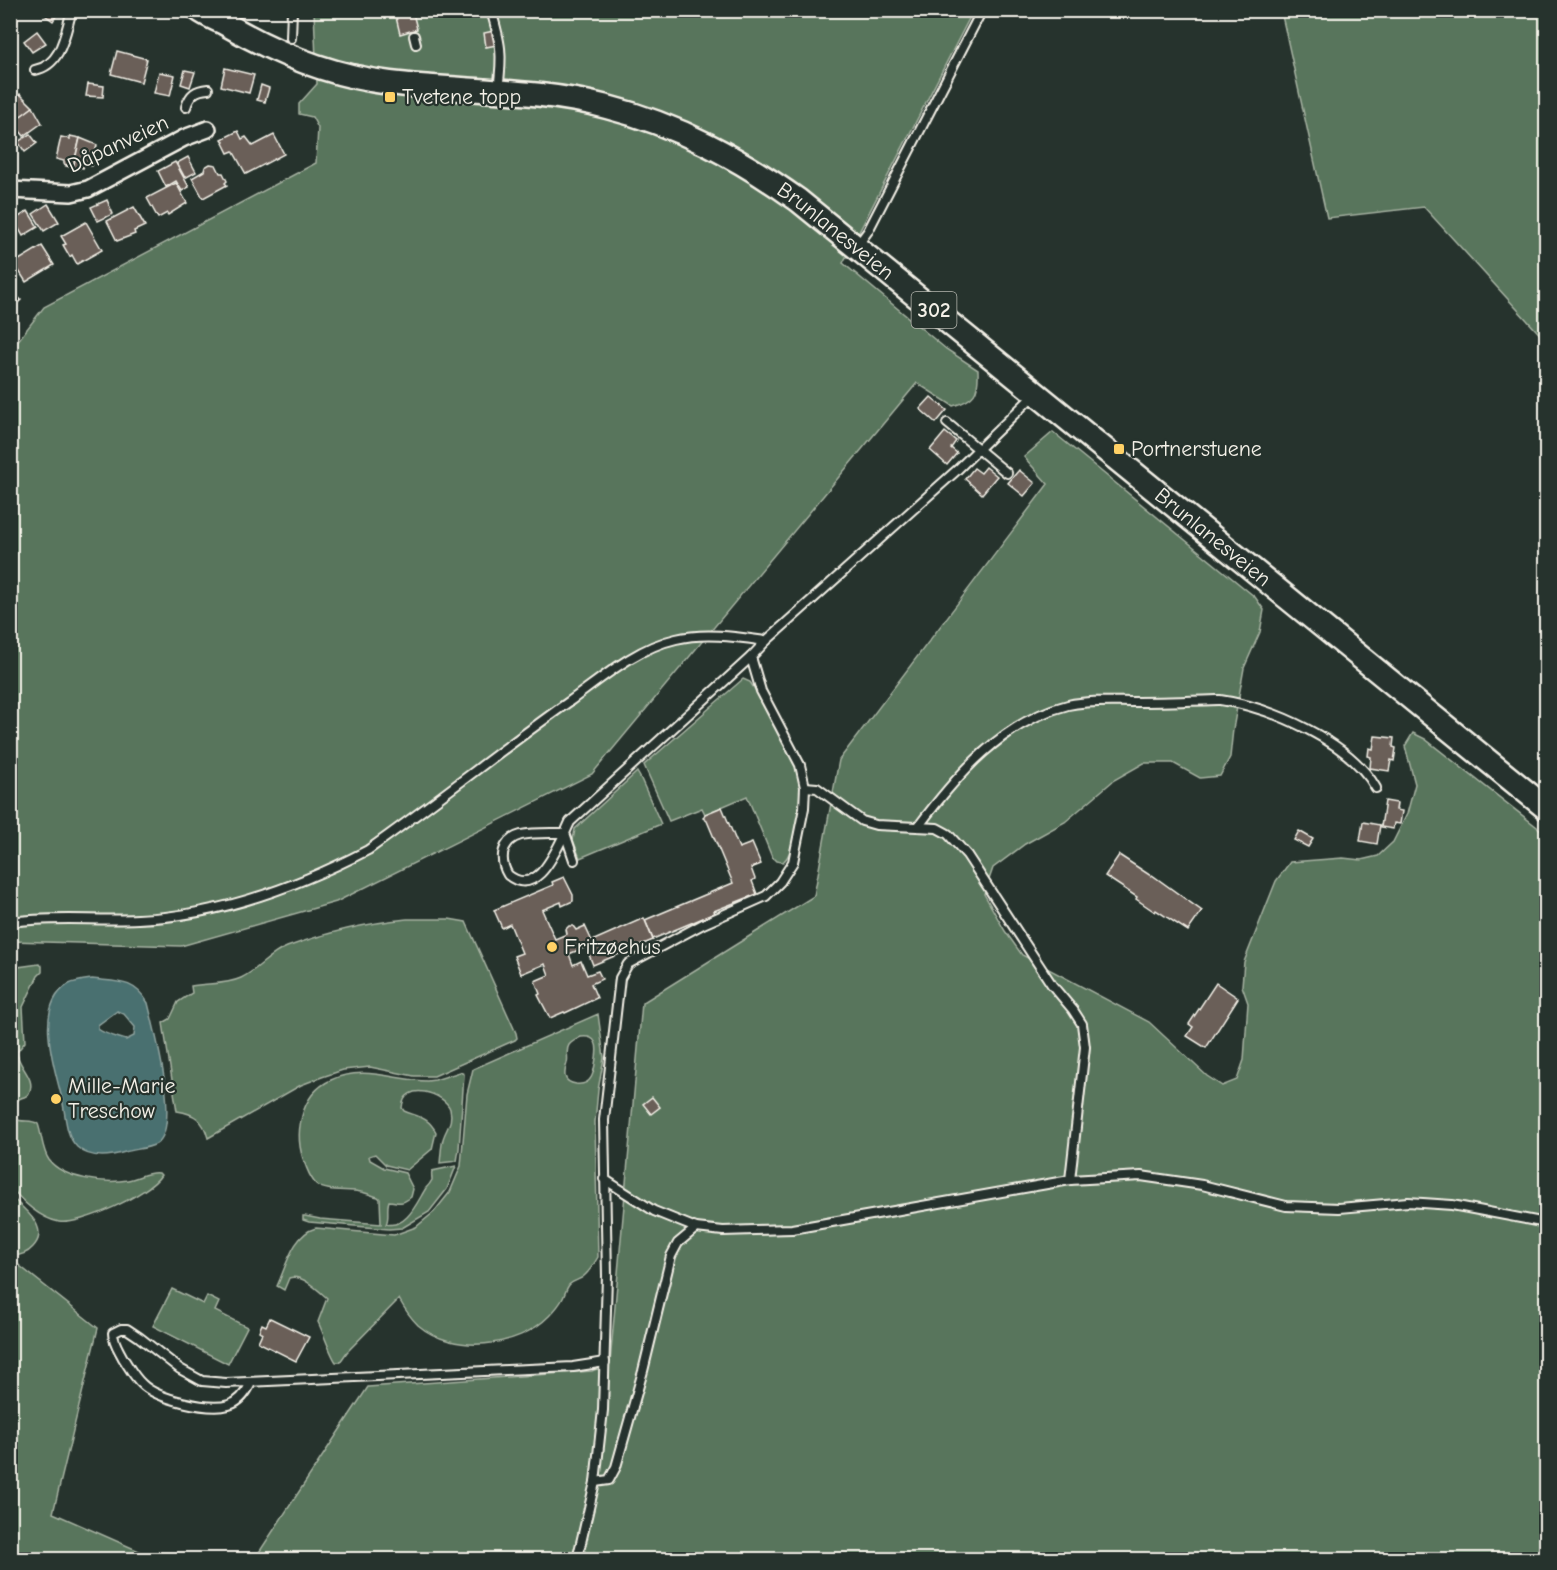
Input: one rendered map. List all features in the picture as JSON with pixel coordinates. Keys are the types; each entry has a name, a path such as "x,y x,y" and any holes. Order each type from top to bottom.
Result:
{"main road":[{"name":"Brunlanesveien","path":"200,10 215,16 262,44 327,70 389,83 535,93 606,106 644,117 693,137 758,172 798,200 1546,808"}],"street":[{"name":"Dåpanveien","path":"10,190 71,193 88,189 184,138 208,129"}],"lane":[{"path":"35,70 50,65 56,58 72,10"},
{"path":"291,38 292,10"},
{"path":"491,10 500,41 502,59 498,91"},
{"path":"856,247 868,231 982,10"},
{"path":"186,106 189,97 208,88"},
{"path":"565,833 525,834 510,841 504,848 502,857 508,875 523,881 541,874 565,833 570,822 751,657 766,640 957,470 1036,394"},
{"path":"947,423 1007,473"},
{"path":"10,922 54,919 137,920 174,917 204,913 265,895 341,864 368,850 539,723 639,653 675,639 702,636 766,640"},
{"path":"577,1560 595,1482 603,1410 607,1276 604,1120 620,978 628,964 703,924 766,896 780,882 793,862 804,808 805,787 800,765 760,691 751,657"},
{"path":"918,827 962,773 1007,734 1047,712 1085,702 1220,700 1262,709 1305,729 1353,758 1369,775 1376,788"},
{"path":"805,787 817,788 862,821 876,825 937,828 948,834 967,855 1052,985 1073,1010 1082,1024 1084,1058 1070,1180"},
{"path":"565,833 574,860"},
{"path":"604,1179 654,1211 696,1228 723,1231 792,1229 1070,1180 1141,1176 1202,1185 1286,1206 1339,1208 1408,1202 1452,1205 1546,1223"},
{"path":"595,1482 609,1480 616,1467 643,1371 671,1256 678,1243 696,1228"},
{"path":"251,1383 241,1399 232,1405 223,1407 209,1407 168,1398 142,1385 130,1370 116,1345 113,1333 127,1329 180,1369 202,1381 251,1383 573,1367 605,1362"}],"green space":[{"path":"314,11 973,11 843,263 946,349 978,370 978,384 971,398 953,406 917,383 592,774 336,902 181,946 11,941 10,351 44,307 316,163 318,128 312,117 299,114 299,104 317,84"},
{"path":"1281,11 1546,11 1546,341 1424,207 1327,218"},
{"path":"1053,432 1255,597 1264,610 1260,632 1244,668 1230,757 1220,776 1200,778 1173,763 1144,763 1114,780 1065,822 1025,844 993,868 984,894 1022,955 1149,1022 1207,1076 1222,1086 1237,1080 1244,1060 1248,1003 1242,986 1244,962 1276,881 1290,862 1343,858 1361,860 1378,856 1393,842 1407,814 1415,784 1405,746 1413,733 1425,739 1546,834 1546,1559 254,1560 368,1387 592,1371 610,1363 642,1003 814,896 839,760 1048,484 1024,457"},
{"path":"743,679 750,682 756,691 796,764 800,779 801,796 797,827 788,856 783,862 776,861 772,857 747,796 705,814 702,808 669,821 644,765"},
{"path":"637,772 661,824 580,858 573,840 575,829"},
{"path":"407,919 449,919 466,922 516,1033 515,1040 434,1076 414,1076 370,1067 343,1070 301,1085 208,1138 204,1126 197,1118 177,1111 163,1023 170,1019 178,1002 192,993 191,986 223,983 241,978 281,950 316,937 361,926"},
{"path":"39,964 42,966 42,972 23,1007 25,1042 17,1052 31,1082 31,1088 27,1096 18,1100 11,1108 11,968"},
{"path":"598,1014 604,1058 595,1122 598,1257 586,1274 569,1285 560,1303 549,1316 536,1327 520,1335 485,1344 449,1341 432,1335 418,1325 399,1299 340,1362 336,1362 318,1322 327,1298 299,1278 289,1278 284,1290 277,1286 291,1252 301,1237 316,1228 394,1235 416,1227 434,1212 450,1192 461,1166 467,1094 473,1069","holes":["586,1037 593,1040 596,1046 597,1054 592,1077 586,1083 571,1083 565,1076 568,1047 575,1040"]},
{"path":"460,1072 464,1074 457,1161 440,1163 443,1139 451,1113 447,1103 441,1098 425,1092 410,1094 404,1099 402,1108 426,1120 433,1127 436,1132 432,1149 407,1170 386,1165 375,1154 369,1156 370,1160 384,1168 405,1173 413,1189 411,1197 405,1201 389,1201 386,1224 400,1222 406,1218 432,1180 432,1171 456,1166 447,1189 429,1212 402,1228 389,1229 303,1220 305,1216 381,1224 378,1197 361,1192 320,1187 308,1172 301,1153 300,1128 306,1105 320,1086 331,1080 355,1074 379,1074 427,1081"},
{"path":"11,1120 38,1124 49,1160 64,1172 74,1176 119,1181 151,1173 161,1175 143,1191 97,1214 69,1222 52,1220 32,1209 11,1187"},
{"path":"10,1196 34,1219 39,1233 38,1240 31,1249 14,1256 11,1256"},
{"path":"11,1259 98,1328 53,1513 157,1559 11,1559"},
{"path":"172,1289 203,1304 207,1296 219,1302 215,1311 247,1327 228,1364 153,1326"}],"water":[{"path":"92,979 131,986 143,995 148,1003 164,1077 167,1119 163,1134 152,1146 100,1156 82,1151 70,1137 51,1055 49,1022 51,1007 58,994 69,984","holes":["117,1011 124,1014 135,1027 134,1036 126,1040 98,1029 98,1025"]}],"building":[{"path":"38,10 60,10 53,21"},
{"path":"413,13 417,29 400,34 396,17"},
{"path":"37,31 46,43 32,52 24,41"},
{"path":"494,31 497,45 486,47 484,33"},
{"path":"117,51 147,59 141,82 111,74"},
{"path":"225,68 254,75 249,93 221,86"},
{"path":"185,70 195,72 190,87 181,84"},
{"path":"159,72 175,75 170,96 154,93"},
{"path":"88,84 104,86 103,97 86,96"},
{"path":"261,85 269,88 265,102 257,100"},
{"path":"20,94 33,107 10,124 10,101"},
{"path":"33,107 42,123 24,136 19,130 16,132 13,130 10,124"},
{"path":"238,131 242,139 246,137 253,146 274,135 284,154 246,174 233,151 228,153 222,139"},
{"path":"30,134 37,143 25,152 18,142"},
{"path":"70,136 80,138 73,168 66,166 64,161 56,159 61,137 70,139"},
{"path":"80,138 97,145 92,166 84,165 79,169 73,168"},
{"path":"188,157 196,172 185,178 177,163"},
{"path":"175,162 189,187 182,191 176,181 166,187 158,171"},
{"path":"210,164 216,165 220,173 223,173 227,185 203,198 192,178 204,171 205,167"},
{"path":"176,183 187,203 168,215 167,213 158,218 147,198"},
{"path":"107,200 113,214 98,221 91,207"},
{"path":"48,204 59,222 44,231 33,214"},
{"path":"134,207 145,226 134,231 135,234 117,241 107,221"},
{"path":"28,211 38,227 23,236 14,220"},
{"path":"86,222 102,250 77,264 63,245 66,244 61,236"},
{"path":"42,246 54,265 26,282 14,263"},
{"path":"10,289 21,300 10,310"},
{"path":"931,397 947,410 936,423 920,409"},
{"path":"945,432 956,441 951,448 957,453 947,465 930,450"},
{"path":"986,467 997,476 982,494 965,479 974,468 981,473"},
{"path":"1019,470 1035,483 1024,496 1008,483"},
{"path":"1375,736 1394,738 1393,747 1396,748 1394,761 1391,760 1389,771 1370,768 1369,748 1373,749"},
{"path":"1385,801 1397,803 1396,810 1402,811 1400,824 1394,823 1393,829 1381,827"},
{"path":"722,807 739,848 752,843 761,864 751,868 755,879 752,881 757,894 653,939 645,920 733,883 707,821 703,818 705,814"},
{"path":"1363,822 1380,825 1377,844 1360,841"},
{"path":"1299,831 1313,839 1308,847 1294,840"},
{"path":"1119,855 1152,875 1202,911 1188,931 1156,910 1155,912 1105,876"},
{"name":"Fritzøehus","path":"564,877 573,895 573,901 562,906 561,902 542,910 555,939 567,934 566,929 569,926 573,926 576,930 585,926 592,941 644,918 653,940 593,965 586,947 569,954 573,965 581,961 587,975 598,971 602,979 591,984 597,998 550,1018 538,995 540,994 535,981 549,975 545,964 521,974 514,956 522,953 510,924 502,928 494,910 553,885 552,882"},
{"path":"1216,983 1238,998 1206,1048 1187,1036 1193,1027 1189,1024"},
{"path":"652,1097 660,1107 651,1114 643,1104"},
{"path":"270,1318 309,1337 296,1361 258,1342 262,1333 259,1331 262,1324 266,1326"}],"place":[{"name":"Tvetene topp","path":"390,97"},
{"name":"Portnerstuene","path":"1119,449"},
{"name":"Fritzøehus","path":"552,947"},
{"name":"Mille-Marie Treschow","path":"56,1099"}]}
